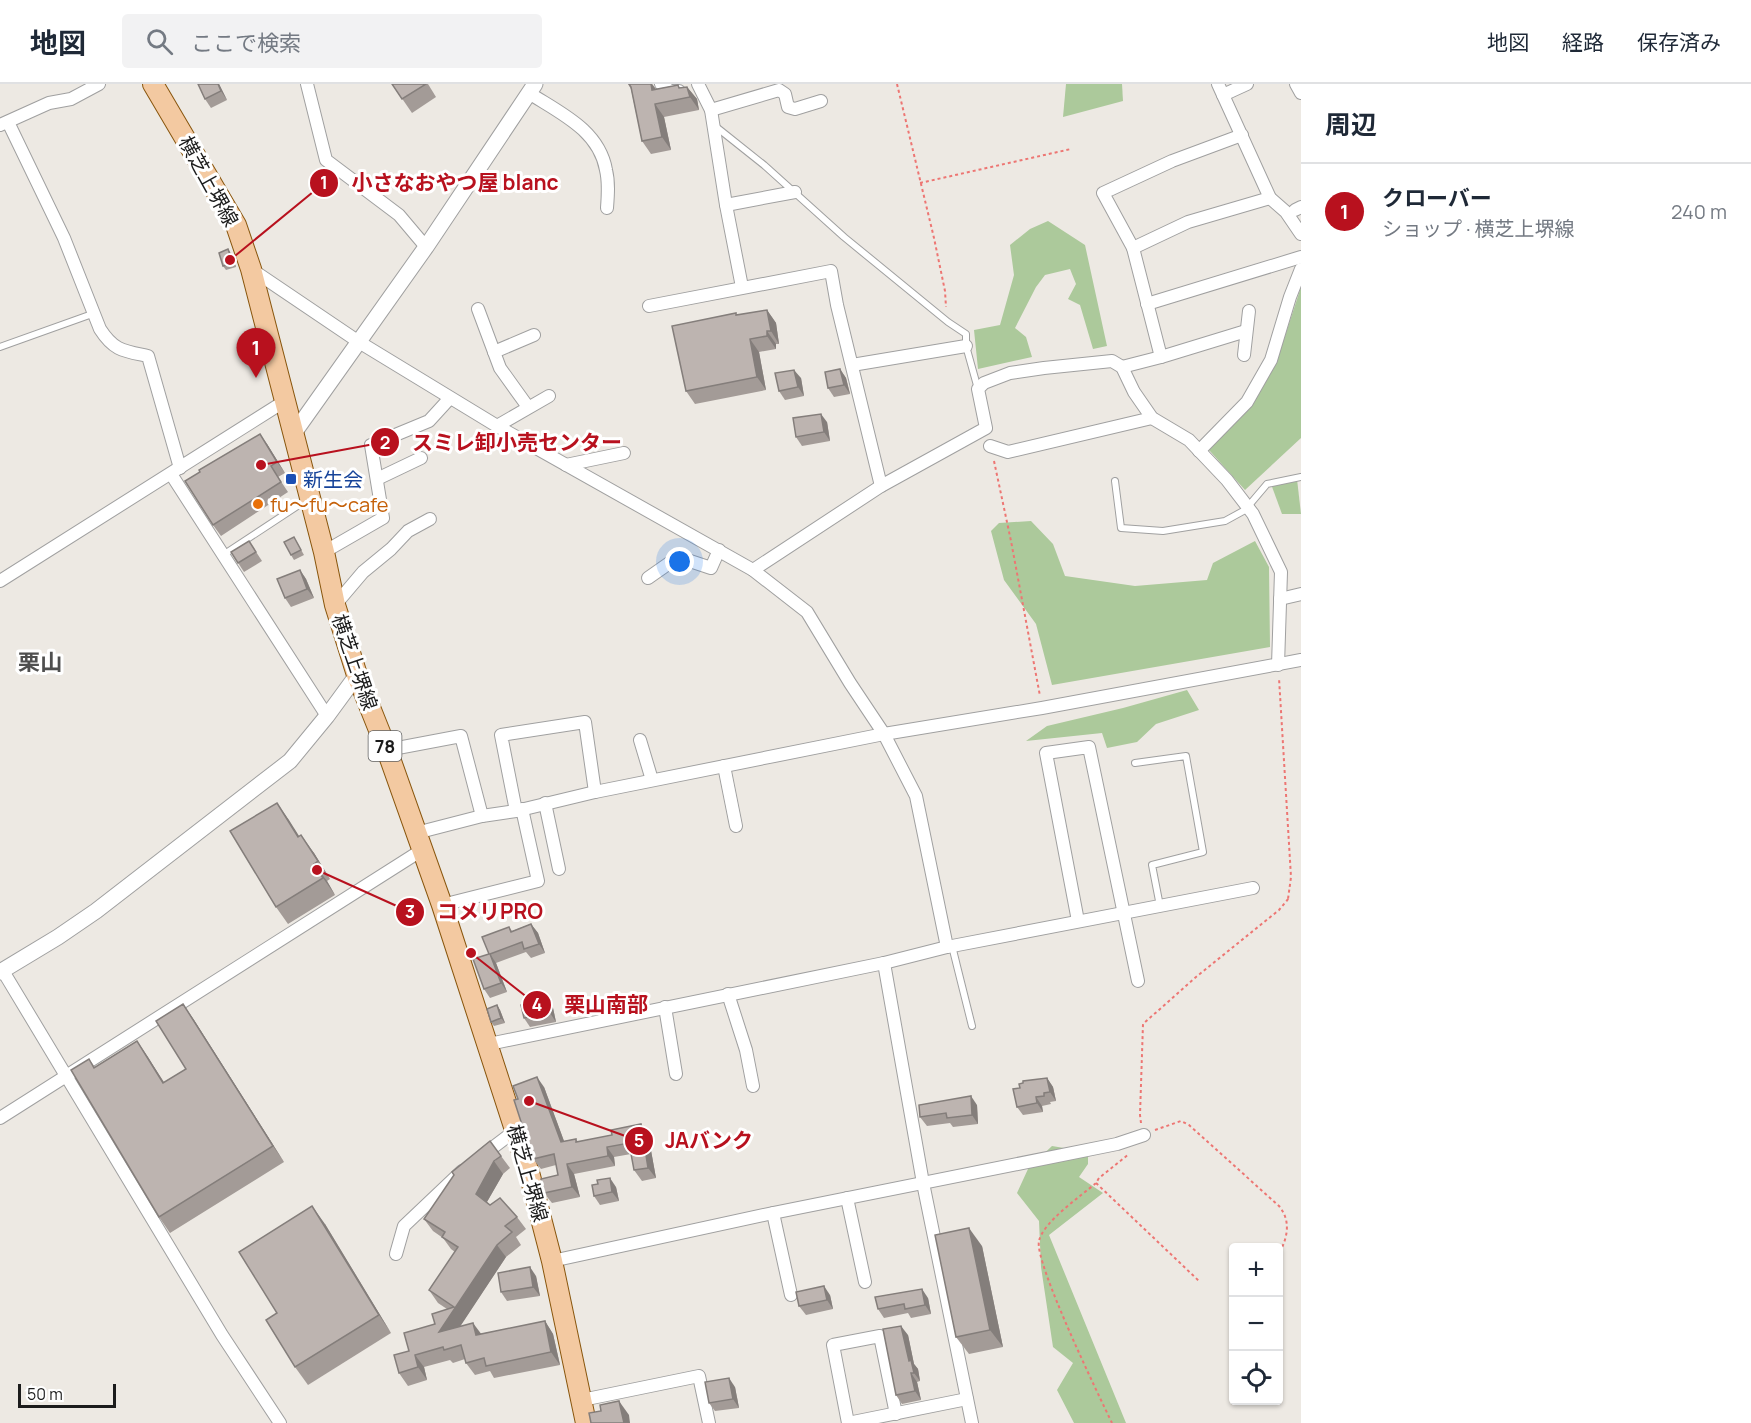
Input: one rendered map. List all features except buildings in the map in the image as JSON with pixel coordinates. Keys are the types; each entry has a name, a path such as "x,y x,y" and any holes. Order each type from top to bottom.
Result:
{"main road":[{"name":"横芝上堺線","path":"153,84 236,225 252,269 324,552 335,605 357,675 387,750 442,905 530,1176 552,1260 586,1423"}],"street":[{"path":"99,84 71,99 49,103 4,124 64,238 100,329 119,350 148,356 176,471 223,555 327,716"},
{"path":"307,84 326,160 399,215 426,247"},
{"path":"660,84 670,91 699,86 711,110 742,286"},
{"path":"1247,84 1220,89 1270,198 1286,212 1301,234"},
{"path":"1296,84 1301,93"},
{"path":"294,433 426,247 532,89 585,130 597,146 606,168 607,208"},
{"path":"711,110 779,90 785,94 789,106 795,109 821,101"},
{"path":"1161,357 1133,248 1103,193 1172,161 1242,135"},
{"path":"726,205 795,192"},
{"path":"1133,248 1188,222 1270,198"},
{"path":"1147,304 1301,257"},
{"path":"252,269 359,342 450,398 753,570 807,612 849,683 885,734 916,796 949,947"},
{"path":"1199,451 1247,402 1271,360 1301,269"},
{"path":"649,306 831,270 881,486"},
{"path":"478,309 500,368 528,407"},
{"path":"1244,355 1249,311"},
{"path":"1122,368 1246,331"},
{"path":"494,352 534,335"},
{"path":"852,365 966,346"},
{"path":"753,570 881,486 986,428 978,389 984,383 1010,373 1112,361 1122,368 1134,392 1152,418 1189,440 1227,480 1253,514 1281,572 1278,665"},
{"path":"497,426 549,396"},
{"path":"324,552 383,518 371,445 429,421 450,398"},
{"path":"0,581 285,401"},
{"path":"990,446 1008,452 1152,418"},
{"path":"566,465 624,453"},
{"path":"377,478 421,458"},
{"path":"335,605 363,572 391,549 408,531 430,519"},
{"path":"648,578 678,557 711,568 719,550"},
{"path":"1280,599 1301,594"},
{"path":"0,1118 419,842 482,816 885,734 1042,708 1301,660"},
{"path":"280,1423 222,1335 66,1075 1,972 96,911 290,761 357,675"},
{"path":"442,905 538,881 501,735 585,722 595,792"},
{"path":"387,750 461,736 482,816"},
{"path":"640,740 652,780"},
{"path":"1078,921 1047,753 1089,747 1138,981"},
{"path":"724,766 736,826"},
{"path":"545,803 559,869"},
{"path":"489,1044 884,963 949,947 1252,888"},
{"path":"884,963 923,1183 972,1423"},
{"path":"728,994 746,1050 753,1086"},
{"path":"665,1007 676,1074"},
{"path":"396,1254 404,1226 450,1181 516,1130"},
{"path":"552,1260 1117,1144 1144,1135"},
{"path":"847,1198 865,1282"},
{"path":"773,1213 791,1295"},
{"path":"896,1414 880,1336 833,1345 848,1423 896,1414 967,1400"},
{"path":"582,1400 699,1376 710,1423"}],"lane":[{"path":"714,125 795,192 844,237 948,322 966,334 966,346 978,389"},
{"path":"0,347 95,313"},
{"path":"1115,481 1121,528 1163,531 1225,521 1248,507 1267,483 1301,477"},
{"path":"223,555 310,497"},
{"path":"1135,764 1186,756 1203,852 1152,865 1160,906"},
{"path":"949,947 972,1026"}],"path":[{"path":"897,84 945,291 948,322"},
{"path":"920,183 1071,149"},
{"path":"990,446 1011,540 1042,708"},
{"path":"1112,1423 1063,1316 1039,1250 1039,1241 1043,1231 1099,1178 1145,1141 1140,1115 1143,1024 1196,977 1279,910 1289,898 1291,877 1278,665"},
{"path":"1144,1135 1181,1121 1190,1125 1285,1213 1288,1230 1283,1246"},
{"path":"1096,1183 1199,1281"}],"green space":[{"path":"1066,84 1122,84 1123,101 1063,117"},
{"path":"1048,221 1085,245 1107,346 1093,349 1080,305 1068,299 1076,284 1070,269 1045,275 1036,287 1015,328 1026,337 1032,357 978,369 974,330 1000,325 1014,275 1010,245 1030,229"},
{"path":"1301,287 1301,438 1245,490 1209,450 1254,402 1284,339"},
{"path":"1297,479 1301,514 1282,514 1271,484"},
{"path":"1031,521 1053,544 1065,576 1135,586 1207,580 1213,563 1255,541 1269,567 1270,647 1052,685 1036,624 1004,580 991,531 999,523"},
{"path":"1187,690 1199,710 1156,724 1137,742 1107,748 1102,733 1026,741 1047,726"},
{"path":"1052,1146 1088,1152 1088,1164 1079,1177 1103,1193 1049,1235 1126,1423 1074,1423 1057,1390 1073,1363 1053,1347 1041,1267 1039,1221 1017,1193 1028,1169"}],"place":[{"name":"小さなおやつ屋 blanc","path":"230,260"},
{"name":"クローバー","path":"256,378"},
{"name":"スミレ卸小売センター","path":"261,465"},
{"name":"新生会","path":"291,479"},
{"name":"fu～fu～cafe","path":"258,504"},
{"name":"コメリPRO","path":"317,870"},
{"name":"栗山南部","path":"471,953"},
{"name":"JAバンク","path":"529,1101"}],"district":[{"name":"栗山","path":"40,662"}]}
